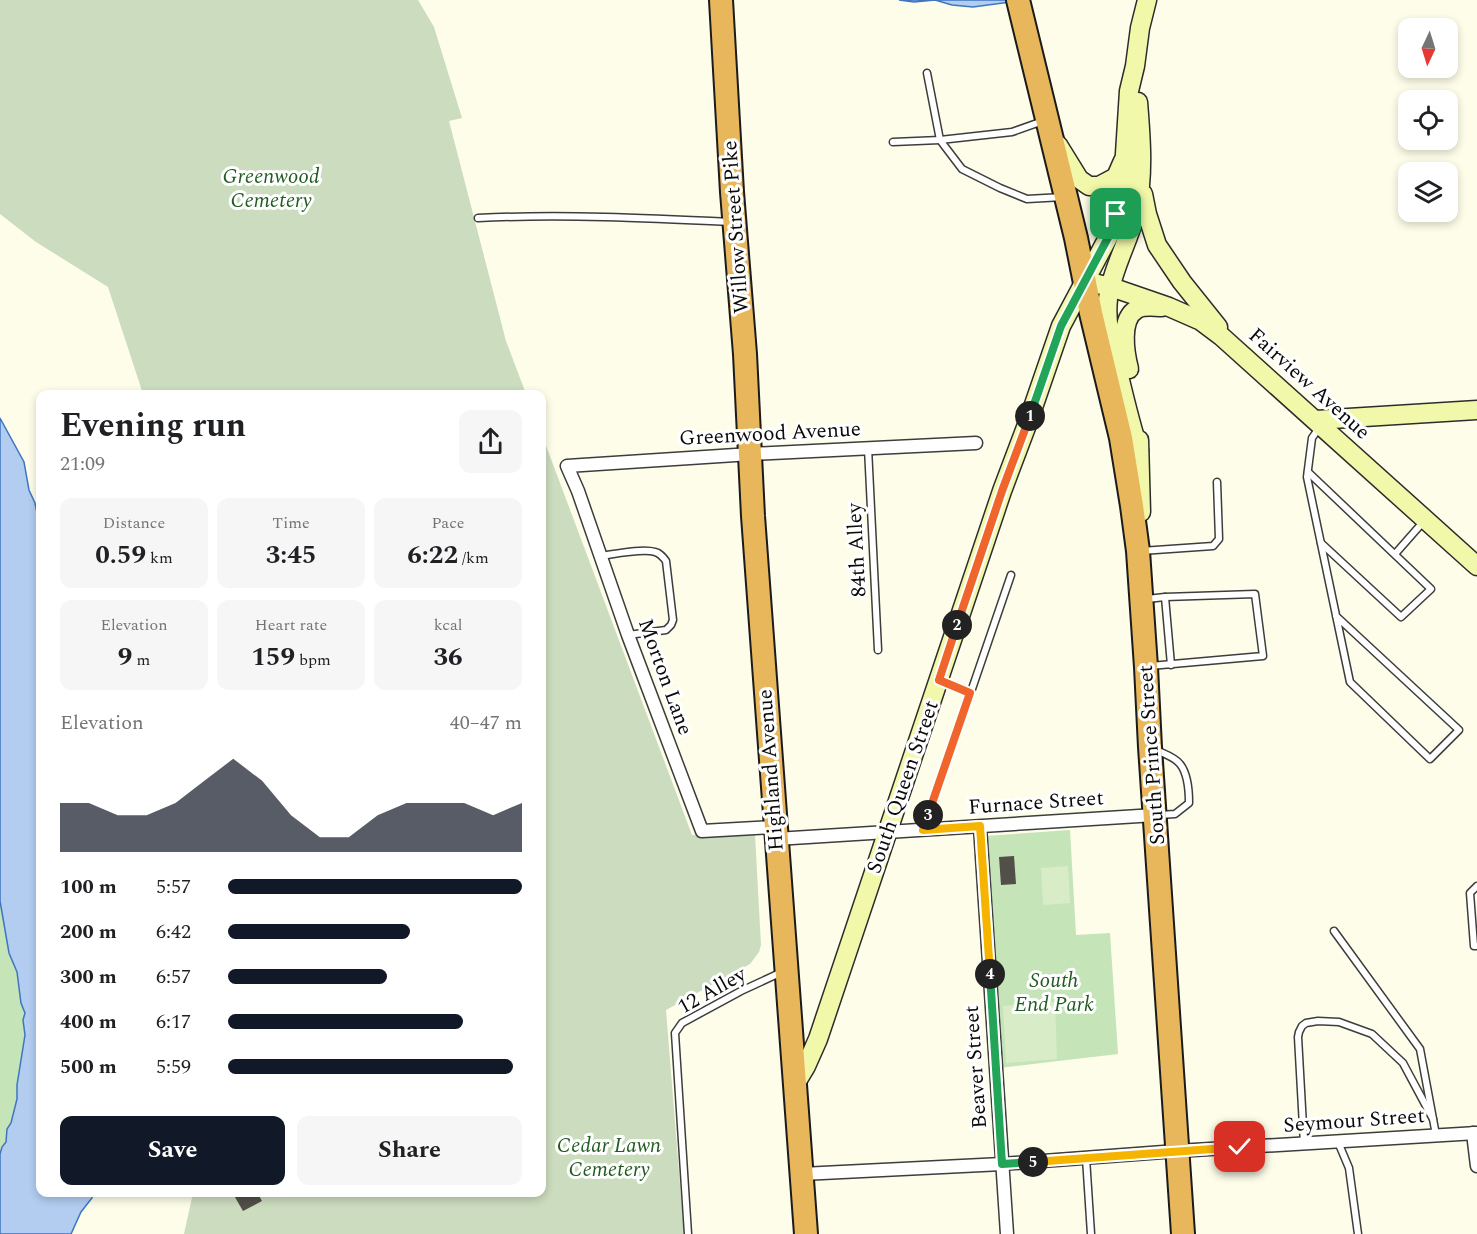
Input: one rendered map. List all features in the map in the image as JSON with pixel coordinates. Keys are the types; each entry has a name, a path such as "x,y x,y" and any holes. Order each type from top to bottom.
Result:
{"highway":[{"path":"1018,0 1085,281"},
{"name":"Willow Street Pike","path":"721,6 751,454"},
{"name":"South Prince Street","path":"1085,281 1121,438 1138,551 1183,1234"},
{"name":"Highland Avenue","path":"751,454 753,516 794,1086"},
{"path":"794,1086 806,1234"}],"main road":[{"path":"1139,451 1108,331 1107,310 1111,287 1136,212 1140,183 1142,153 1135,66 1140,28 1147,0"},
{"name":"South Queen Street","path":"794,1086 818,1039 1002,491 1061,326 1111,232 1123,185 1129,91 1135,66"},
{"path":"1046,120 1061,152 1079,179 1089,186 1099,186 1116,177 1125,153"},
{"path":"1140,183 1157,245 1182,282 1232,345"},
{"name":"Fairview Avenue","path":"1085,281 1111,287 1170,307 1201,321 1232,345 1477,566"},
{"path":"1138,551 1142,511 1140,418 1125,348 1127,326 1130,316 1138,308 1170,307"},
{"path":"1319,423 1477,410"}],"street":[{"name":"Greenwood Avenue","path":"567,466 976,443"},
{"name":"Morton Lane","path":"567,466 578,490 628,635 702,831 776,833"},
{"name":"Furnace Street","path":"776,833 888,833 1155,815"},
{"name":"Beaver Street","path":"980,826 1007,1234"},
{"name":"Seymour Street","path":"802,1174 1002,1164 1475,1133"},
{"path":"1475,1133 1477,1166"}],"lane":[{"path":"927,73 940,140 962,169 1027,199 1066,196"},
{"path":"893,142 940,140 1012,132 1046,120"},
{"path":"478,218 612,217 735,222"},
{"path":"1319,423 1312,438 1307,477 1321,543 1336,616 1350,682 1430,759 1459,730 1336,616"},
{"name":"84th Alley","path":"868,448 878,650"},
{"path":"1308,472 1431,589 1401,617 1321,543"},
{"path":"1138,551 1213,546 1219,539 1217,482"},
{"path":"1395,554 1426,520"},
{"path":"600,556 654,551 661,554 666,561 673,620 671,625 666,630 628,635"},
{"path":"923,830 1011,575"},
{"path":"1142,600 1255,594 1263,656 1146,667"},
{"path":"1166,597 1171,665"},
{"path":"939,680 970,693"},
{"path":"1150,747 1180,764 1189,785 1188,803 1175,814 1155,815"},
{"path":"1477,886 1470,893 1474,946 1477,946"},
{"path":"1334,932 1420,1049 1436,1136"},
{"name":"12 Alley","path":"688,1234 675,1033 682,1023 786,970"},
{"path":"1304,1144 1298,1037 1302,1026 1306,1023 1339,1022 1372,1034 1403,1063 1433,1119"},
{"path":"1338,1141 1349,1168 1358,1234"},
{"path":"1086,1158 1091,1234"}],"green space":[{"name":"Greenwood Cemetery","path":"0,0 418,0 434,27 462,118 449,121 506,341 524,390 142,390 108,287 36,242 0,214"},
{"name":"Cedar Lawn Cemetery","path":"546,446 692,835 755,835 761,945 759,952 750,964 666,1010 684,1234 184,1234 192,1197 546,1197"},
{"name":"South End Park","path":"1070,830 1076,935 1110,933 1118,1054 999,1068 985,836"},
{"path":"1068,866 1070,903 1043,905 1041,868"},
{"path":"0,901 9,953 17,972 21,1003 25,1013 23,1021 25,1035 17,1099 7,1130 6,1142 0,1154"},
{"path":"1055,1002 1057,1059 1006,1063 1003,1006"}],"water":[{"path":"899,0 935,0 914,2"},
{"path":"935,0 1025,0 973,7 952,5"},
{"path":"0,418 24,462 29,490 36,508 36,1197 92,1197 81,1212 71,1234 0,1234 0,1154 6,1142 7,1129 11,1123 17,1099 25,1035 23,1020 25,1013 21,1003 17,972 9,953 0,901"}],"building":[{"path":"1014,856 1016,884 1001,885 999,857"},
{"path":"235,1197 260,1197 262,1201 243,1211"}],"route":[{"path":"1116,214 1111,232 1061,326 1002,491 939,680 970,693 923,830 980,826 1002,1164 1240,1147"}]}
